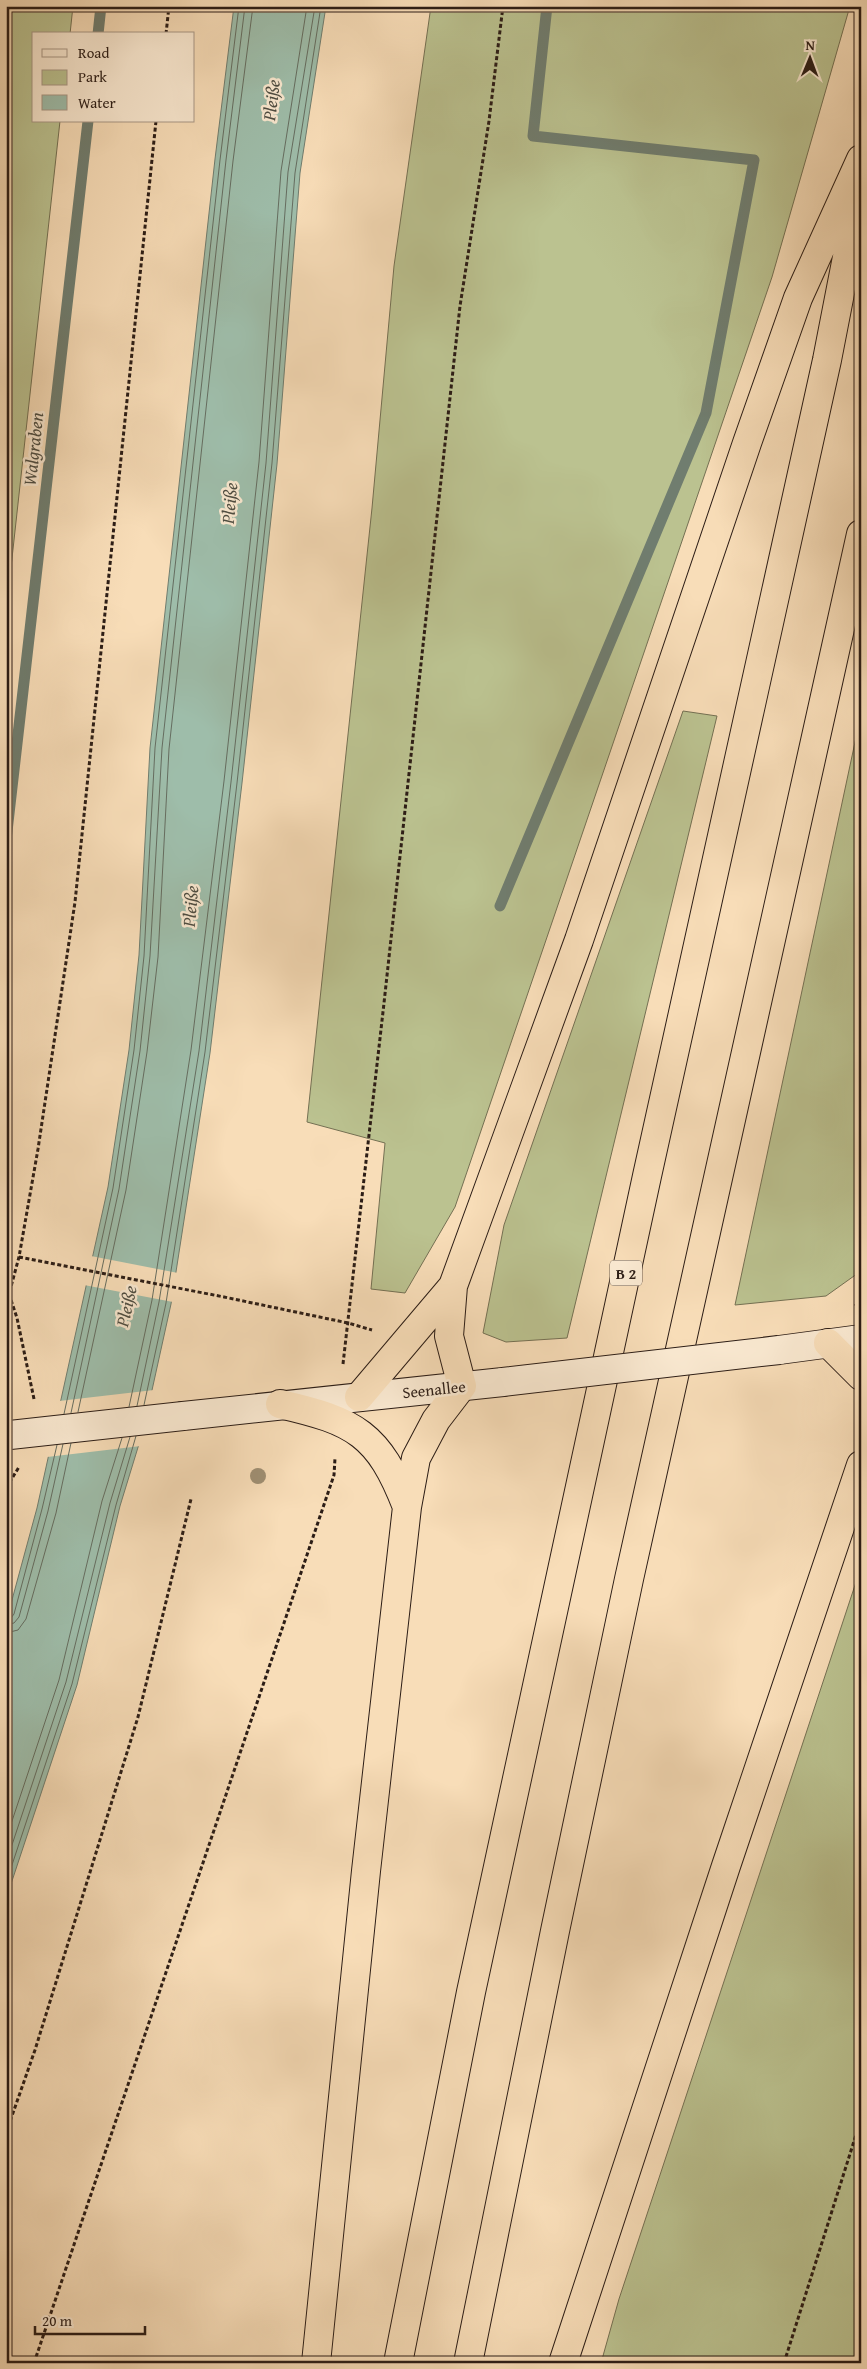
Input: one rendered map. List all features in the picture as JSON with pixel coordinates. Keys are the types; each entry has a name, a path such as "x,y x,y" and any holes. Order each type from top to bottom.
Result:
{"highway":[{"path":"316,2363 366,1872 407,1507 416,1458 436,1420 462,1386 449,1336 453,1286 579,940 747,442 798,298 861,159"},
{"name":"B 2","path":"398,2363 484,1933 640,1205 827,360 861,186"},
{"path":"468,2363 629,1579 861,534"},
{"path":"280,1404 320,1413 345,1406 453,1286"},
{"path":"828,1343 861,1376"},
{"path":"345,1406 357,1430 379,1449 396,1480 407,1507"},
{"path":"563,2363 726,1866 861,1465"}],"main road":[{"name":"Seenallee","path":"345,1406 462,1386 861,1339"},
{"path":"8,1435 280,1404"}],"path":[{"path":"166,32 169,6"},
{"path":"34,2363 334,1475 345,1406 348,1323 460,306 489,121 503,6"},
{"path":"34,1402 17,1318 8,1296 19,1257 38,1148 75,902 156,122"},
{"path":"19,1257 348,1323 375,1332"},
{"path":"6,1488 21,1464"},
{"path":"6,2133 35,2050 138,1717 191,1499"},
{"path":"784,2363 861,2119"}],"green space":[{"path":"6,6 73,6 70,32 32,32 32,122 60,122 6,613"},
{"path":"431,6 850,6 772,277 455,1207 405,1293 371,1289 385,1143 307,1122 372,508 394,266"},
{"path":"683,711 717,716 567,1338 506,1342 483,1333 504,1225"},
{"path":"861,714 861,1271 826,1296 735,1305"},
{"path":"861,1567 861,2363 601,2363 619,2299"}],"water":[{"name":"Pleiße","path":"234,6 326,6 300,173 277,464 210,1053 171,1304 143,1431 120,1506 77,1685 6,1899 6,1622 37,1508 108,1187 129,1050 139,955 150,748 215,159"}],"pier":[{"path":"91,1256 178,1273 173,1302 84,1285"},
{"path":"154,1390 141,1446 47,1457 59,1401"}],"waterway":[{"name":"Walgraben","path":"98,32 101,6"},
{"path":"500,906 706,413 754,160 533,136 547,6"},
{"name":"Walgraben","path":"6,840 88,122"}]}
